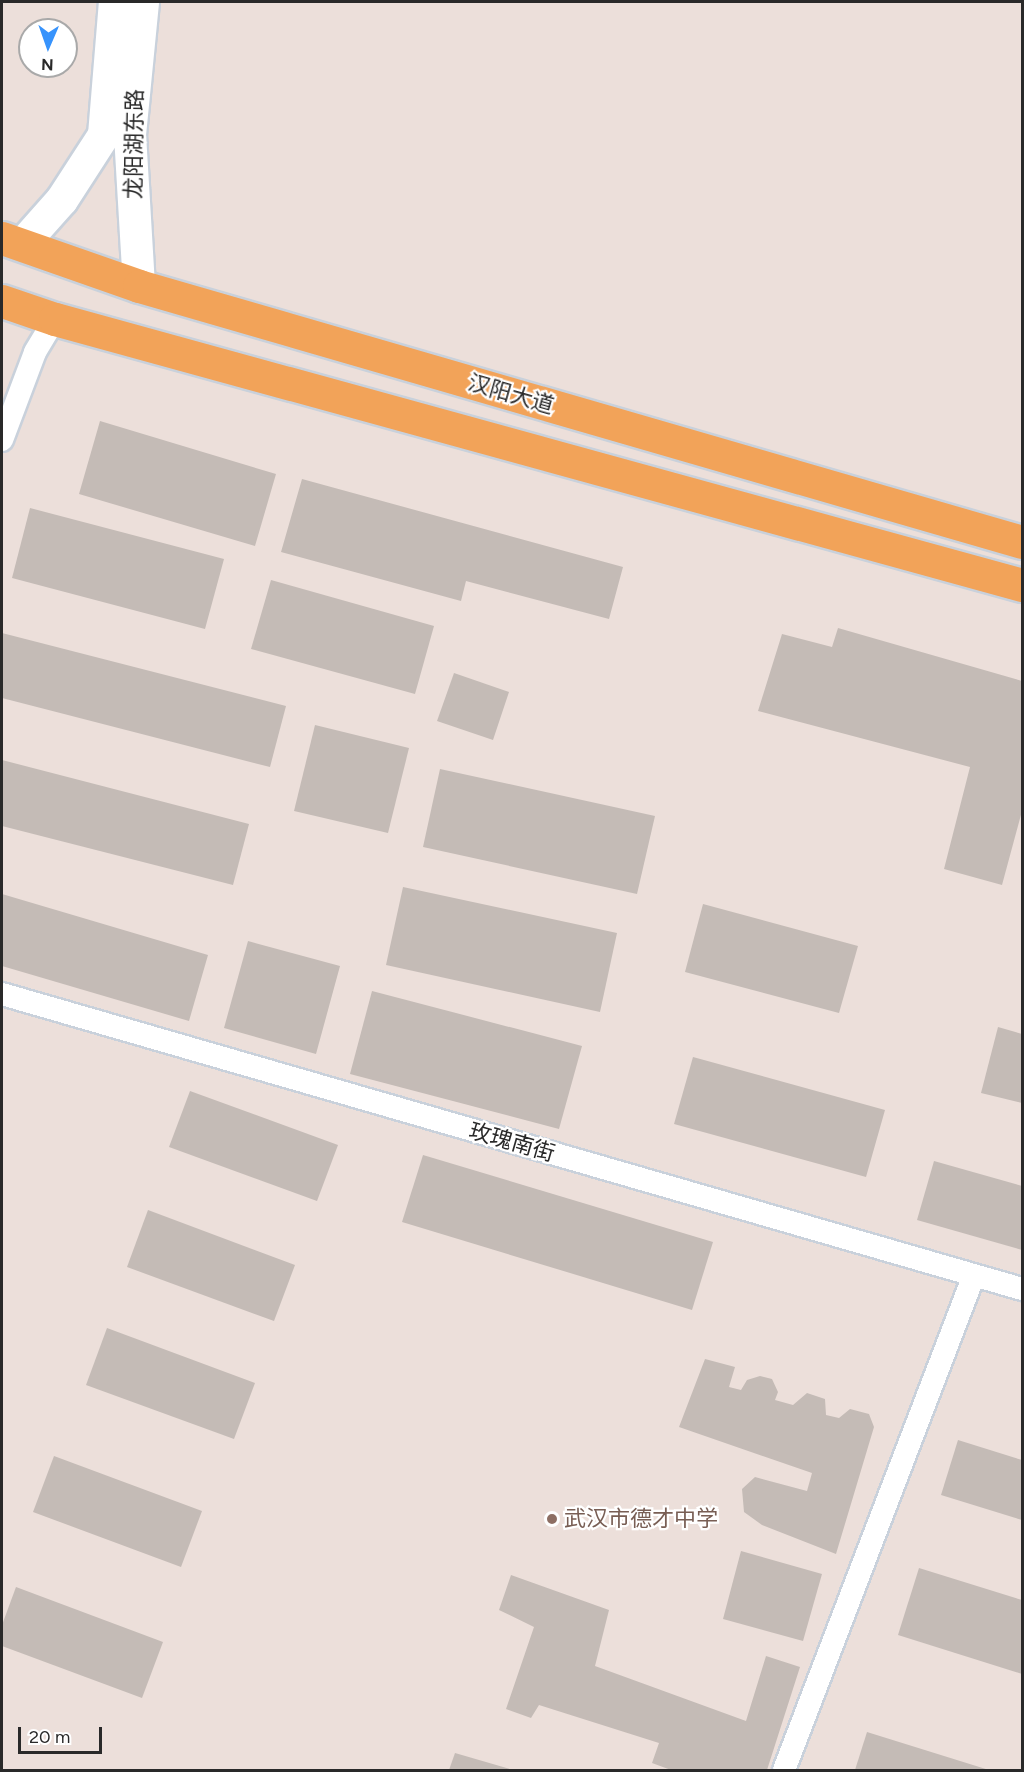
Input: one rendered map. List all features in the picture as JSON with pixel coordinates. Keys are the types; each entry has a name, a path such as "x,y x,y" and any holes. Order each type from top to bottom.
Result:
{"main road":[{"name":"龙阳湖东路","path":"12,241 62,200 104,135 115,2"},
{"name":"龙阳湖东路","path":"139,286 130,135 143,2"},
{"name":"汉阳大道","path":"12,241 139,286 1023,543"},
{"path":"2,301 55,319 1023,585"}],"street":[{"path":"2,440 35,352 55,319"},
{"name":"玫瑰南街","path":"2,994 1023,1289"},
{"path":"784,1770 974,1275"}],"building":[{"path":"100,421 276,474 255,546 79,494"},
{"path":"302,479 623,567 609,619 466,581 461,601 281,552"},
{"path":"30,508 224,559 205,629 12,578"},
{"path":"271,580 434,626 415,694 251,649"},
{"path":"838,628 1022,681 1022,811 1002,885 944,869 970,767 758,711 782,634 832,647"},
{"path":"2,633 286,706 270,767 2,698"},
{"path":"454,673 509,692 493,740 437,721"},
{"path":"315,725 409,748 388,833 294,811"},
{"path":"2,760 249,824 233,885 2,826"},
{"path":"440,769 655,816 637,894 423,847"},
{"path":"403,887 617,933 600,1012 386,965"},
{"path":"2,894 208,955 189,1021 2,966"},
{"path":"703,904 858,946 839,1013 685,972"},
{"path":"248,941 340,966 316,1054 224,1028"},
{"path":"372,991 582,1046 559,1129 350,1074"},
{"path":"998,1027 1022,1034 1022,1103 981,1093"},
{"path":"693,1057 885,1110 866,1177 674,1124"},
{"path":"190,1091 338,1145 317,1201 169,1147"},
{"path":"423,1155 713,1242 692,1310 402,1222"},
{"path":"934,1161 1022,1186 1022,1250 917,1220"},
{"path":"148,1210 295,1265 274,1321 127,1267"},
{"path":"107,1328 255,1383 234,1439 86,1385"},
{"path":"705,1359 735,1367 729,1387 741,1390 747,1380 760,1376 772,1379 778,1392 775,1400 793,1405 807,1393 825,1399 826,1415 839,1418 850,1409 869,1414 874,1427 836,1554 762,1525 744,1512 742,1489 755,1477 807,1491 812,1473 679,1427"},
{"path":"958,1440 1022,1460 1022,1520 941,1495"},
{"path":"54,1456 202,1511 181,1567 33,1512"},
{"path":"741,1551 822,1574 803,1641 723,1619"},
{"path":"919,1568 1022,1600 1022,1674 898,1635"},
{"path":"511,1575 609,1610 595,1666 746,1721 766,1656 800,1667 767,1770 671,1770 652,1763 659,1743 539,1705 531,1718 506,1709 534,1627 499,1610"},
{"path":"16,1587 163,1642 142,1698 2,1646 2,1625"},
{"path":"867,1732 989,1770 855,1770"},
{"path":"455,1753 513,1770 449,1770"}],"place":[{"name":"武汉市德才中学","path":"552,1519"}]}
